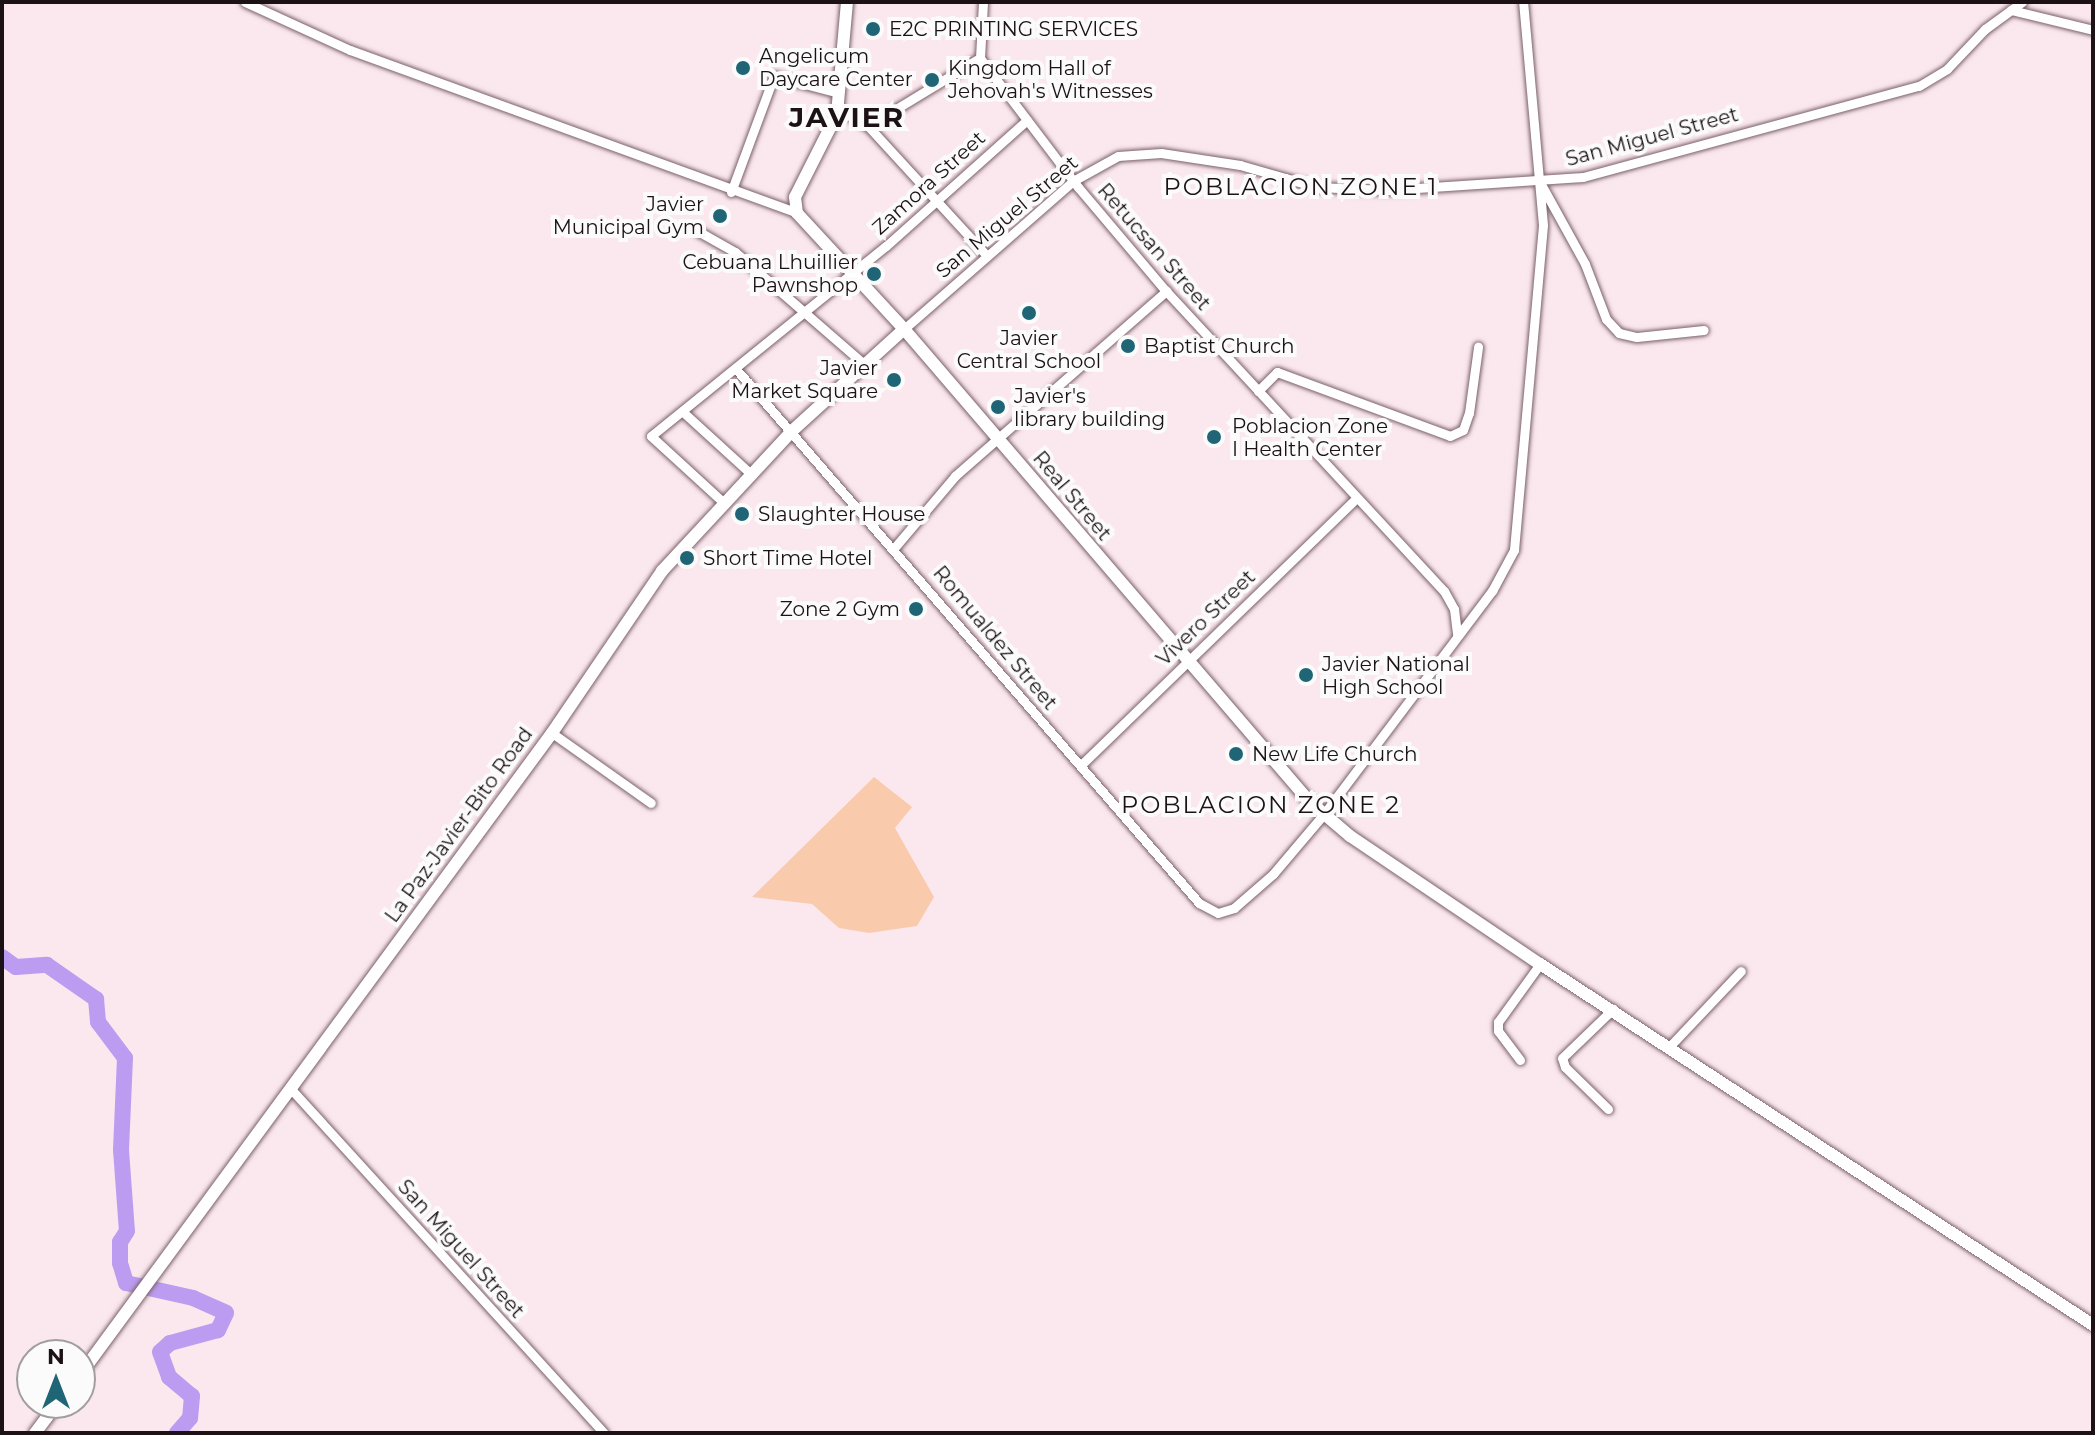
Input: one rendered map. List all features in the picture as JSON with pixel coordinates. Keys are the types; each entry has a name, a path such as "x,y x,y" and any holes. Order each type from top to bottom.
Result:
{"main road":[{"path":"797,213 795,197 830,134 838,109 847,2"},
{"name":"Real Street","path":"797,213 904,329 1323,815 1540,964 2093,1325"},
{"name":"La Paz-Javier-Bito Road","path":"96,1353 552,733 662,571 792,431 904,329"}],"street":[{"path":"245,2 350,50 731,192 797,213"},
{"path":"868,126 980,58 983,2"},
{"path":"1323,815 1506,572 1517,536 1543,225 1523,2"},
{"name":"San Miguel Street","path":"904,329 1073,181 1118,156 1161,153 1240,165 1316,187 1387,190 1541,183 1881,100 1947,69 2022,2"},
{"path":"2011,10 2093,30"},
{"name":"Retucsan Street","path":"980,58 1073,181 1166,291 1444,591 1454,609 1457,635"},
{"path":"731,192 774,76 839,93"},
{"path":"838,109 868,126 987,256"},
{"name":"Zamora Street","path":"804,312 936,202 1027,120"},
{"path":"1541,183 1585,264 1606,319 1619,333 1637,337 1704,330"},
{"path":"696,230 735,252 864,364"},
{"path":"895,547 996,437 1166,291"},
{"path":"724,503 651,436 804,312"},
{"path":"1258,391 1277,372 1450,436 1463,430 1469,413 1478,347"},
{"name":"Romualdez Street","path":"736,369 895,547 1199,903 1218,913 1234,908 1273,874 1323,815"},
{"path":"683,412 751,474"},
{"name":"Vivero Street","path":"1081,765 1357,498"},
{"path":"552,733 651,803"},
{"path":"1520,1060 1498,1031 1498,1022 1540,964"},
{"path":"1670,1046 1741,971"},
{"path":"1608,1109 1565,1067 1562,1058 1613,1009"},
{"name":"San Miguel Street","path":"291,1089 604,1433"}],"shaded area":[{"path":"874,777 912,807 895,828 934,897 917,926 869,933 839,928 812,904 752,897"}],"waterway":[{"path":"2,957 16,967 47,965 96,999 98,1022 125,1058 121,1150 127,1231 120,1242 120,1263 126,1283 193,1298 226,1313 218,1330 170,1343 160,1352 169,1377 192,1396 190,1418 177,1433"}],"place":[{"name":"E2C PRINTING SERVICES","path":"873,29"},
{"name":"Angelicum Daycare Center","path":"743,68"},
{"name":"Kingdom Hall of Jehovah's Witnesses","path":"932,80"},
{"name":"Javier Municipal Gym","path":"720,216"},
{"name":"Cebuana Lhuillier Pawnshop","path":"874,274"},
{"name":"Javier Central School","path":"1029,313"},
{"name":"Baptist Church","path":"1128,346"},
{"name":"Javier Market Square","path":"894,380"},
{"name":"Javier's library building","path":"998,407"},
{"name":"Poblacion Zone I Health Center","path":"1214,437"},
{"name":"Slaughter House","path":"742,514"},
{"name":"Short Time Hotel","path":"687,558"},
{"name":"Zone 2 Gym","path":"916,609"},
{"name":"Javier National High School","path":"1306,675"},
{"name":"New Life Church","path":"1236,754"}],"district":[{"name":"JAVIER","path":"847,117"},
{"name":"POBLACION ZONE 1","path":"1301,187"},
{"name":"POBLACION ZONE 2","path":"1261,805"}]}
